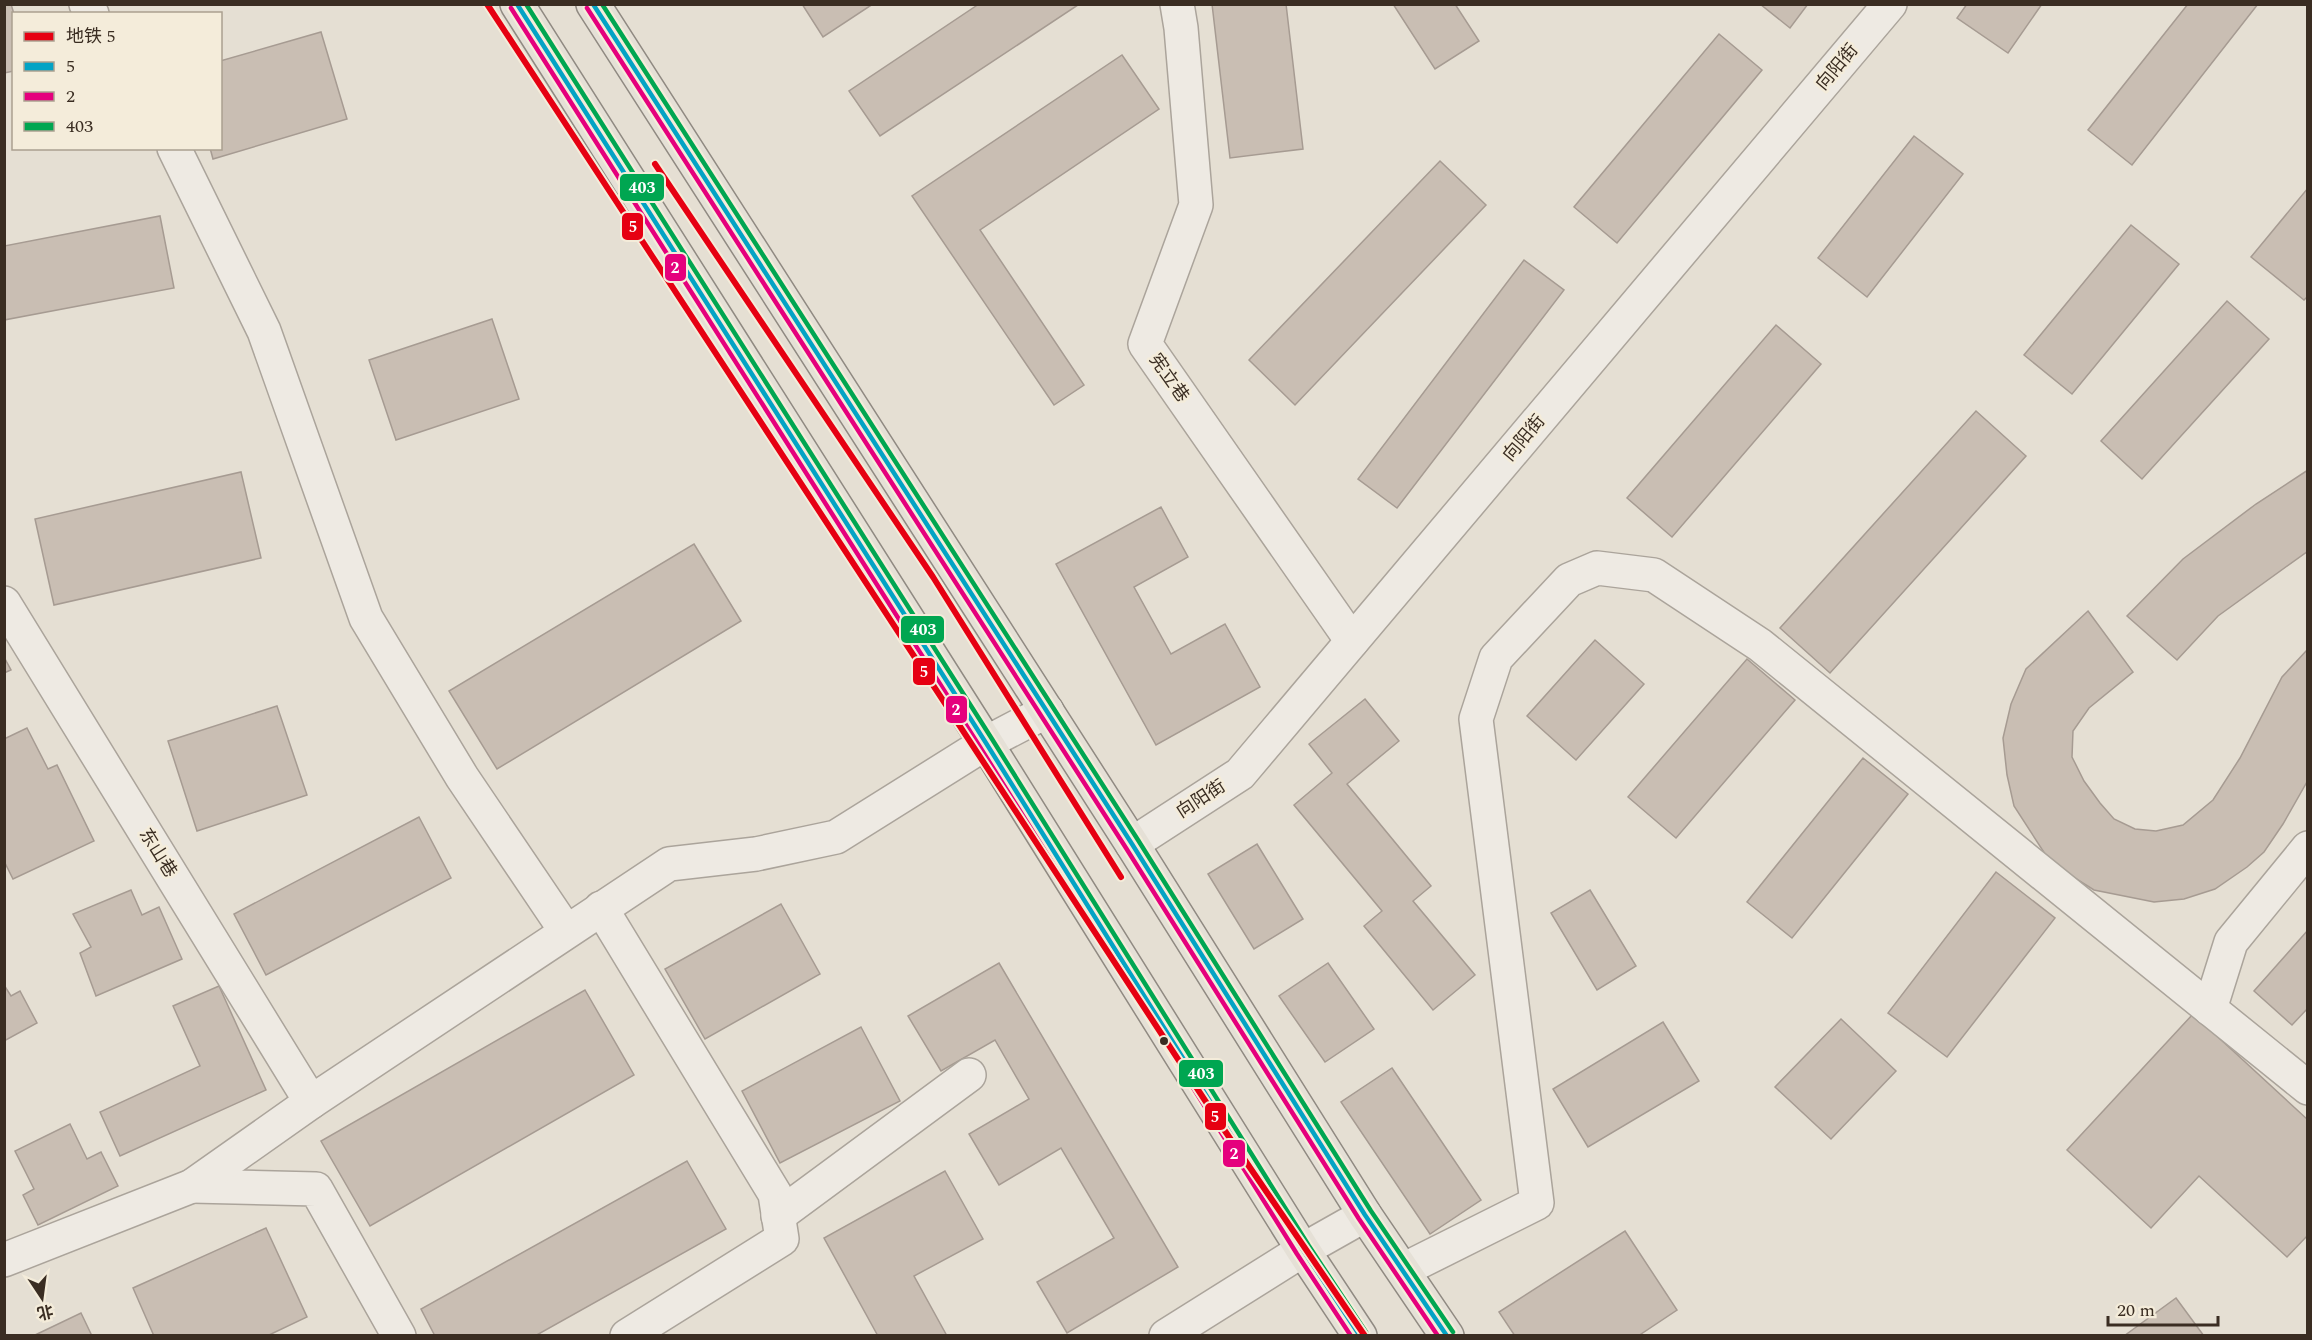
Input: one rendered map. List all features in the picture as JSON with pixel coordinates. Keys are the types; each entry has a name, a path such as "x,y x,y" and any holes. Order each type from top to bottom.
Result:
{"main road":[{"path":"517,4 986,743 1303,1251 1360,1335"},
{"path":"593,4 1132,844 1365,1215 1448,1335"}],"street":[{"name":"宪立巷","path":"1177,4 1196,205 1145,344 1352,641"},
{"name":"向阳街","path":"1132,844 1240,774 1890,4"},
{"path":"175,150 264,331 366,618 462,777 566,931"},
{"path":"1403,1270 1538,1203 1476,719 1496,658 1569,579 1597,567 1654,575 1760,645 2307,1088"},
{"name":"东山巷","path":"4,603 311,1102"},
{"path":"4,1260 192,1186 311,1102 669,864 756,854 836,837 986,743 1047,711"},
{"path":"2210,1009 2231,942 2307,848"},
{"path":"601,908 775,1194 782,1239 627,1335"},
{"path":"778,1216 969,1075"},
{"path":"192,1186 316,1189 399,1335"},
{"path":"1166,1335 1365,1215"}],"building":[{"path":"4,4 11,4 13,12 12,71 4,73"},
{"path":"802,4 873,4 823,37"},
{"path":"979,4 1078,5 880,136 849,91"},
{"path":"1212,4 1286,4 1303,149 1230,158"},
{"path":"1393,4 1455,4 1479,41 1435,69"},
{"path":"1760,4 1808,4 1790,28"},
{"path":"1967,4 2042,4 2008,53 1957,18"},
{"path":"2188,4 2258,4 2132,165 2088,130"},
{"path":"321,32 347,119 213,159 211,150 222,150 222,60"},
{"path":"1719,34 1762,70 1617,243 1574,207"},
{"path":"1122,55 1159,109 980,230 1084,385 1054,405 912,196"},
{"path":"1914,136 1963,174 1867,297 1818,258"},
{"path":"1440,161 1486,205 1295,405 1249,360"},
{"path":"2308,188 2308,296 2304,300 2251,257"},
{"path":"160,216 174,288 4,320 4,246"},
{"path":"2131,225 2179,264 2072,394 2024,355"},
{"path":"1524,260 1564,290 1397,508 1358,479"},
{"path":"2227,301 2269,339 2142,479 2101,441"},
{"path":"492,319 519,399 396,440 369,360"},
{"path":"1776,325 1821,364 1672,537 1627,498"},
{"path":"1976,411 2026,456 1830,673 1780,628"},
{"path":"2308,470 2308,551 2218,616 2177,660 2127,616 2183,559 2256,504"},
{"path":"241,472 261,558 54,605 35,519"},
{"path":"1161,507 1188,557 1134,587 1171,654 1225,624 1260,687 1156,745 1056,564"},
{"path":"694,544 741,621 497,769 449,691"},
{"path":"2088,611 2133,672 2089,708 2073,731 2072,757 2084,781 2114,819 2135,829 2156,831 2183,825 2213,800 2240,758 2282,677 2308,649 2308,780 2264,852 2215,889 2184,899 2154,902 2094,890 2070,875 2045,854 2014,806 2007,775 2003,738 2011,704 2026,669"},
{"path":"1595,640 1644,684 1576,760 1527,716"},
{"path":"4,657 11,670 4,673"},
{"path":"1747,659 1795,700 1676,838 1628,797"},
{"path":"1365,699 1399,741 1347,784 1431,886 1413,901 1475,975 1433,1010 1364,926 1382,911 1294,805 1332,773 1309,744"},
{"path":"277,706 307,795 197,831 168,741"},
{"path":"27,728 48,769 57,765 94,841 13,879 4,861 4,739"},
{"path":"1863,758 1908,794 1792,938 1747,902"},
{"path":"419,817 451,878 266,975 234,914"},
{"path":"1257,844 1303,919 1254,949 1208,874"},
{"path":"1996,872 2055,918 1947,1057 1888,1013"},
{"path":"131,890 142,915 159,907 182,959 96,996 80,953 91,947 73,914"},
{"path":"1590,890 1636,966 1597,990 1551,913"},
{"path":"781,904 820,974 705,1039 665,969"},
{"path":"2308,930 2308,1008 2292,1025 2254,991"},
{"path":"999,963 1178,1267 1067,1333 1037,1282 1114,1238 1061,1148 999,1185 969,1134 1029,1099 995,1040 941,1071 908,1016"},
{"path":"1328,963 1374,1029 1325,1062 1279,996"},
{"path":"4,985 11,996 20,991 37,1023 4,1041"},
{"path":"219,986 266,1090 120,1156 100,1112 200,1066 173,1006"},
{"path":"585,990 634,1075 370,1226 321,1141"},
{"path":"2193,1014 2308,1120 2308,1235 2287,1257 2199,1176 2151,1228 2067,1150"},
{"path":"1841,1019 1896,1071 1831,1139 1775,1087"},
{"path":"1663,1022 1699,1081 1588,1147 1553,1089"},
{"path":"861,1027 900,1101 780,1163 742,1091"},
{"path":"1392,1068 1481,1200 1430,1234 1341,1102"},
{"path":"70,1124 87,1159 101,1152 118,1186 38,1225 23,1195 34,1189 15,1151"},
{"path":"687,1161 726,1229 535,1336 435,1336 421,1309"},
{"path":"945,1171 983,1239 914,1276 947,1336 878,1336 824,1238"},
{"path":"266,1228 307,1317 267,1336 154,1336 133,1288"},
{"path":"1625,1231 1677,1310 1638,1336 1515,1336 1499,1312"},
{"path":"2176,1298 2204,1336 2124,1336"},
{"path":"81,1313 92,1336 33,1336"}],"metro line":[{"name":"5","path":"487,4 1225,1131 1365,1336"},
{"name":"5","path":"655,164 933,577 1121,877"}],"transit line":[{"name":"5","path":"517,4 986,743 1303,1250 1360,1336"},
{"name":"403","path":"526,4 992,739 1309,1246 1366,1332"},
{"name":"5","path":"593,4 1132,844 1365,1215 1447,1336"},
{"name":"403","path":"602,4 1138,840 1371,1211 1453,1332"},
{"name":"2","path":"511,8 980,747 1297,1254 1351,1336"},
{"name":"2","path":"587,8 1126,848 1359,1219 1438,1336"}]}
